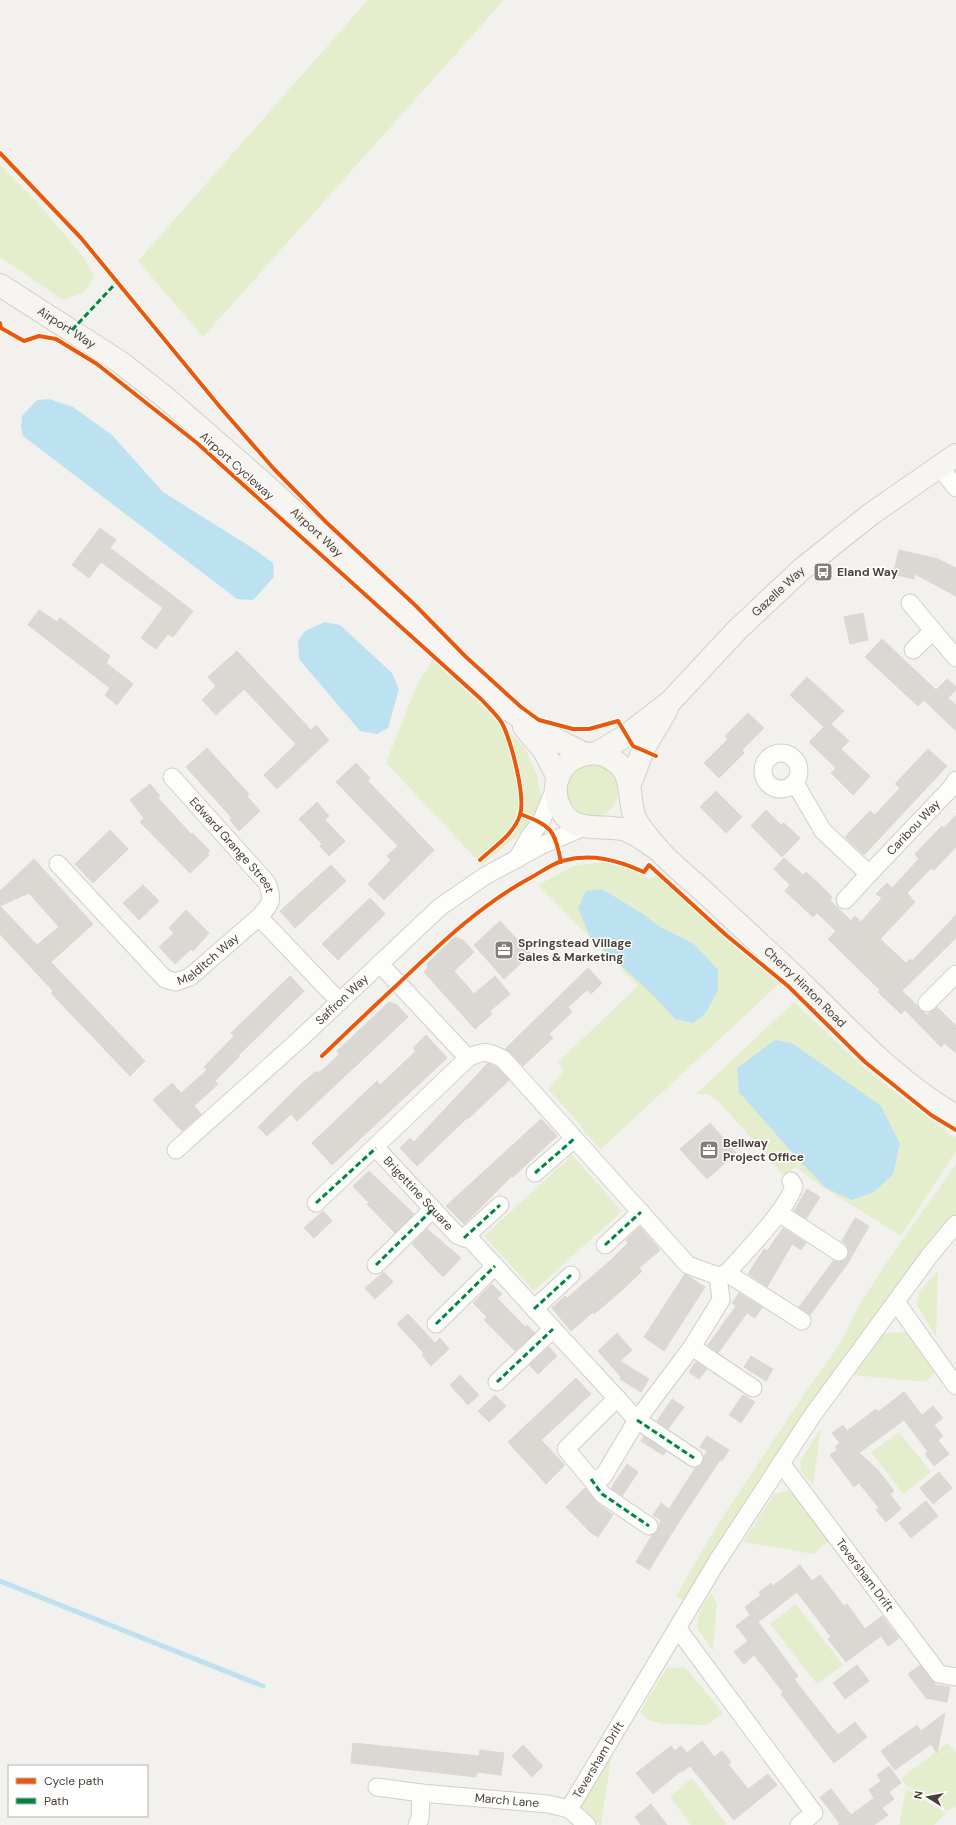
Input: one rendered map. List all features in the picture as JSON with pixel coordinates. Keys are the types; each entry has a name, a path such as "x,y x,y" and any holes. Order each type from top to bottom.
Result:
{"street":[{"name":"Airport Way","path":"0,285 120,362 166,398 227,450 507,708 543,749 557,782"},
{"path":"948,460 956,488"},
{"name":"Gazelle Way","path":"591,754 626,735 671,701 737,630 802,569 871,514 948,460"},
{"path":"910,603 956,658"},
{"path":"914,650 933,631"},
{"name":"Gazelle Way","path":"630,788 643,750 671,701"},
{"name":"Airport Way","path":"507,708 537,730 591,754"},
{"path":"516,861 530,836 541,822 557,782 568,762 591,754 615,760 624,771 630,788 632,809 636,820 660,850"},
{"name":"Edward Grange Street","path":"172,778 267,883 272,895 269,906 259,918"},
{"name":"Caribou Way","path":"846,900 951,788 956,780"},
{"path":"557,782 556,798 560,808 566,817 574,824 587,828 612,827 628,831 660,850"},
{"path":"795,783 823,831 869,874"},
{"path":"587,828 610,824 622,814 630,788"},
{"name":"Saffron Way","path":"176,1150 340,1002 440,907 485,876 516,861 540,846 587,828"},
{"name":"Cherry Hinton Road","path":"660,850 796,978 881,1061 930,1101 956,1116"},
{"name":"Melditch Way","path":"58,864 165,979 176,982 190,977 259,918"},
{"path":"259,918 340,1002"},
{"path":"380,964 468,1058"},
{"path":"927,1003 954,981"},
{"name":"Brigettine Square","path":"694,1458 637,1420 471,1240 457,1235 376,1148 468,1058 484,1052 491,1053 503,1059 688,1265 723,1275 802,1321"},
{"path":"535,1174 574,1139"},
{"path":"316,1203 376,1148"},
{"path":"591,1479 603,1477 637,1420 692,1347 721,1300 723,1275 779,1213 792,1194 794,1186 791,1181"},
{"path":"464,1238 500,1205"},
{"path":"376,1265 433,1209"},
{"path":"605,1245 641,1212"},
{"path":"779,1213 839,1252"},
{"name":"Teversham Drift","path":"570,1809 722,1554 812,1416 943,1238 956,1224"},
{"path":"436,1324 495,1266"},
{"path":"534,1309 571,1275"},
{"path":"896,1302 956,1386"},
{"path":"497,1382 553,1329"},
{"path":"692,1347 753,1388"},
{"path":"617,1398 566,1449 602,1494 649,1526"},
{"name":"Teversham Drift","path":"781,1463 939,1674 956,1677"},
{"path":"678,1629 814,1813 799,1825"},
{"name":"March Lane","path":"377,1787 421,1793 548,1804 570,1809"},
{"path":"417,1825 420,1818 421,1793"},
{"path":"570,1809 587,1825"}],"green space":[{"path":"368,0 504,0 203,337 138,261"},
{"path":"0,165 38,203 85,259 94,277 84,292 63,300 0,257"},
{"path":"433,660 524,746 537,775 542,801 530,825 482,865 386,763 418,682"},
{"path":"587,765 597,765 611,772 618,786 618,796 611,810 597,817 587,817 577,813 570,806 566,796 566,786 570,776 577,769"},
{"path":"604,862 639,872 649,879 662,873 780,983 601,1149 585,1134 583,1128 548,1089 564,1071 558,1062 638,986 538,885 573,866"},
{"path":"794,1002 863,1067 956,1139 956,1151 901,1236 818,1184 796,1167 783,1175 721,1104 708,1094 696,1094"},
{"path":"572,1155 622,1211 534,1291 484,1236"},
{"path":"956,1164 956,1214 938,1234 684,1602 676,1596 716,1527 811,1384 841,1342 859,1305 893,1253"},
{"path":"938,1271 936,1337 916,1304 919,1292"},
{"path":"906,1332 937,1372 925,1382 853,1375 884,1333"},
{"path":"821,1428 813,1485 801,1471 800,1461"},
{"path":"899,1432 931,1472 903,1494 871,1452"},
{"path":"794,1489 831,1539 813,1554 743,1542 774,1494"},
{"path":"711,1593 717,1604 713,1651 697,1628 699,1613"},
{"path":"796,1604 843,1665 817,1684 770,1624"},
{"path":"685,1667 723,1713 707,1725 662,1724 649,1720 640,1712 667,1668"},
{"path":"948,1743 956,1753 956,1805 948,1811 906,1785 901,1778"},
{"path":"609,1756 611,1759 601,1825 599,1825 580,1808"},
{"path":"692,1778 726,1824 691,1825 670,1797"},
{"path":"906,1789 946,1813 934,1825 899,1825"}],"water":[{"path":"49,399 73,407 112,435 163,492 254,549 273,563 274,577 253,600 237,599 23,436 21,427 22,416 37,400"},
{"path":"325,622 340,625 392,673 399,689 388,728 377,734 360,731 299,659 298,641 305,631"},
{"path":"602,889 643,914 657,925 694,944 718,970 718,991 705,1014 693,1023 675,1019 654,996 590,937 578,908 586,891"},
{"path":"775,1040 792,1043 881,1106 900,1144 893,1174 874,1192 852,1200 826,1188 796,1157 739,1092 737,1068"}],"building":[{"path":"100,528 116,540 110,548 193,611 173,637 168,634 156,649 141,638 163,608 101,562 89,578 72,565"},
{"path":"899,550 938,559 956,568 956,596 915,574 914,579 893,574"},
{"path":"39,610 57,622 60,618 110,656 106,663 133,684 117,705 105,695 110,688 28,625"},
{"path":"863,613 868,640 850,644 844,617"},
{"path":"882,639 936,690 947,679 956,687 956,690 948,698 956,705 956,731 924,700 918,706 865,657"},
{"path":"237,651 311,730 316,725 329,740 277,789 264,775 296,744 244,689 216,715 202,700 216,686 208,677"},
{"path":"807,677 844,711 831,724 849,741 841,749 870,776 853,795 831,773 836,768 809,742 824,727 790,695"},
{"path":"748,713 764,728 742,750 744,753 719,778 704,763 728,739 725,736"},
{"path":"207,748 249,794 247,796 260,811 239,831 230,820 232,818 186,767"},
{"path":"928,749 947,766 864,855 845,837 870,811 875,815 900,788 895,784"},
{"path":"356,763 370,778 368,781 434,850 384,900 368,884 391,860 387,856 398,846 336,782"},
{"path":"150,784 160,796 158,798 191,834 192,833 210,851 207,853 209,855 190,873 140,822 144,818 130,800"},
{"path":"716,791 742,817 726,833 700,807"},
{"path":"317,802 329,816 325,820 345,841 329,856 320,846 322,844 299,819"},
{"path":"766,810 781,825 784,823 800,838 782,857 751,826"},
{"path":"956,815 956,847 934,870 931,868 907,893 915,902 880,939 906,963 910,959 912,961 956,915 956,938 902,991 917,1005 920,1010 927,1015 937,1007 956,1026 956,1053 944,1043 941,1047 905,1010 901,1014 878,992 880,990 828,939 836,931 817,913 813,917 785,891 790,885 774,869 784,858 803,875 806,872 819,884 832,897 830,900 851,921 855,916 861,922 882,898 876,894 887,883 892,888 919,859 915,854 942,826 944,828"},
{"path":"110,830 128,849 93,883 75,864"},
{"path":"34,859 93,924 51,962 145,1061 130,1076 51,993 53,991 0,934 0,891","holes":["29,893 59,927 37,945 0,906"]},
{"path":"331,865 346,881 295,928 280,911"},
{"path":"143,885 159,901 139,920 123,903"},
{"path":"370,898 385,914 338,960 322,944"},
{"path":"186,910 209,933 193,951 191,949 175,964 159,947 174,933 169,928"},
{"path":"500,921 531,954 504,979 474,945"},
{"path":"455,937 463,940 474,952 454,971 474,994 495,976 510,994 490,1011 492,1014 475,1029 424,972 428,968 427,964"},
{"path":"588,968 602,983 591,994 587,990 568,1007 572,1012 549,1034 553,1038 523,1066 510,1052 505,1049"},
{"path":"290,976 304,991 238,1056 239,1057 215,1081 218,1084 194,1106 201,1114 182,1131 153,1100 172,1083 181,1093 207,1070 204,1067 234,1036 231,1033"},
{"path":"389,1002 397,1005 408,1017 297,1121 291,1114 267,1136 258,1127 300,1085 315,1072 320,1072 339,1055 337,1051"},
{"path":"426,1035 447,1058 332,1165 312,1143 377,1081 380,1085 416,1051 413,1048"},
{"path":"488,1063 497,1067 509,1080 417,1166 400,1148 410,1138 414,1142"},
{"path":"541,1119 557,1136 513,1177 512,1176 464,1224 446,1206"},
{"path":"710,1123 736,1153 707,1179 680,1149"},
{"path":"369,1171 414,1214 395,1233 367,1204 369,1203 353,1186"},
{"path":"807,1189 820,1197 806,1219 794,1211"},
{"path":"323,1211 332,1221 314,1238 304,1228"},
{"path":"855,1218 869,1226 848,1263 810,1315 799,1307 834,1260 843,1261 848,1257 848,1248 842,1241"},
{"path":"640,1227 660,1250 639,1268 642,1271 621,1291 571,1331 552,1308 565,1296 567,1298 611,1260 628,1243 626,1240"},
{"path":"783,1228 806,1243 801,1250 792,1244 767,1287 748,1274 764,1249 767,1251"},
{"path":"427,1229 461,1258 443,1277 412,1244"},
{"path":"384,1272 393,1282 375,1299 365,1288"},
{"path":"685,1274 705,1287 664,1351 644,1337"},
{"path":"492,1284 502,1294 497,1298 525,1327 527,1325 535,1333 515,1351 484,1320 487,1317 473,1303"},
{"path":"739,1293 762,1307 755,1318 747,1313 718,1353 708,1345 736,1306 732,1303"},
{"path":"408,1314 435,1343 440,1338 449,1349 431,1366 422,1355 424,1353 397,1324"},
{"path":"617,1333 632,1350 620,1361 649,1379 641,1392 620,1379 621,1377 598,1351"},
{"path":"549,1347 557,1356 538,1374 529,1365"},
{"path":"751,1356 773,1369 766,1381 744,1367"},
{"path":"696,1362 707,1369 699,1379 689,1372"},
{"path":"460,1375 479,1395 468,1405 450,1385"},
{"path":"576,1378 591,1394 541,1440 565,1465 546,1484 508,1442"},
{"path":"904,1392 922,1415 933,1406 943,1418 934,1425 943,1436 938,1440 949,1454 934,1466 925,1454 928,1452 904,1420 859,1453 878,1470 894,1491 890,1494 901,1509 886,1522 876,1510 879,1508 859,1483 854,1487 830,1455 837,1450 835,1447 840,1443 832,1433 843,1425 847,1431 876,1409 878,1412"},
{"path":"495,1395 506,1406 489,1422 478,1411"},
{"path":"743,1395 755,1402 741,1423 729,1415"},
{"path":"672,1399 684,1407 668,1429 657,1421"},
{"path":"644,1436 666,1451 663,1455 641,1441"},
{"path":"707,1436 729,1450 722,1461 720,1460 682,1517 649,1570 636,1562 652,1535 657,1531 661,1520 653,1515 661,1503 669,1509 696,1467 702,1464 707,1451 700,1447"},
{"path":"627,1464 638,1472 622,1496 611,1488"},
{"path":"939,1472 952,1488 933,1504 920,1488"},
{"path":"585,1488 596,1502 613,1515 598,1537 590,1532 566,1507"},
{"path":"926,1501 938,1516 911,1538 899,1523"},
{"path":"800,1565 812,1581 820,1575 844,1606 847,1604 865,1629 882,1616 899,1638 888,1646 881,1636 846,1662 828,1639 831,1637 797,1592 758,1622 798,1676 794,1679 838,1735 855,1722 867,1737 834,1763 781,1694 783,1692 754,1655 744,1664 734,1652 748,1641 736,1626 750,1615 745,1607 761,1595 759,1592 771,1583 773,1586"},
{"path":"857,1665 869,1681 845,1699 833,1683"},
{"path":"920,1665 936,1685 950,1687 947,1702 926,1698 908,1674"},
{"path":"945,1713 937,1753 931,1744 895,1770 881,1751 917,1725 921,1731"},
{"path":"702,1741 714,1757 722,1751 731,1762 728,1764 748,1789 768,1774 777,1785 734,1820 690,1766 682,1772 681,1771 653,1794 636,1773 671,1746 675,1751 681,1746 687,1753"},
{"path":"353,1743 479,1756 480,1750 504,1753 501,1775 477,1772 476,1777 351,1763"},
{"path":"523,1745 543,1766 532,1777 512,1756"},
{"path":"889,1766 901,1783 889,1792 894,1799 882,1808 888,1815 874,1825 838,1825 840,1824 820,1797 831,1789 851,1815 874,1798 869,1790 881,1781 877,1775"},
{"path":"651,1804 667,1825 641,1825 635,1817"}],"waterway":[{"path":"0,1581 263,1686"}],"marked path":[{"path":"72,330 116,283"},
{"path":"535,1173 574,1139"},
{"path":"316,1203 376,1148"},
{"path":"464,1238 500,1205"},
{"path":"376,1265 433,1209"},
{"path":"605,1245 641,1212"},
{"path":"436,1324 495,1266"},
{"path":"534,1309 571,1275"},
{"path":"497,1382 553,1329"},
{"path":"637,1420 694,1458"},
{"path":"591,1479 602,1494 649,1526"}],"cycle path":[{"path":"0,153 81,238 220,407 274,469 326,522 416,606 465,656 521,707 539,720 573,729 589,729 618,721 633,746 656,756"},
{"name":"Airport Cycleway","path":"0,323 1,328 24,341 39,336 56,339 97,364 197,443 482,700 495,714 506,731 517,769 521,806 520,815 513,828 503,840 480,860"},
{"path":"520,814 539,822 550,830 556,842 561,862"},
{"path":"322,1056 445,940 478,912 495,900 558,862 584,858 604,859 624,864 644,872 649,865 726,935 788,986 865,1062 931,1115 956,1130"}],"place":[{"name":"Eland Way","path":"823,572"},
{"name":"Springstead Village Sales & Marketing","path":"504,950"},
{"name":"Bellway Project Office","path":"709,1150"}]}
